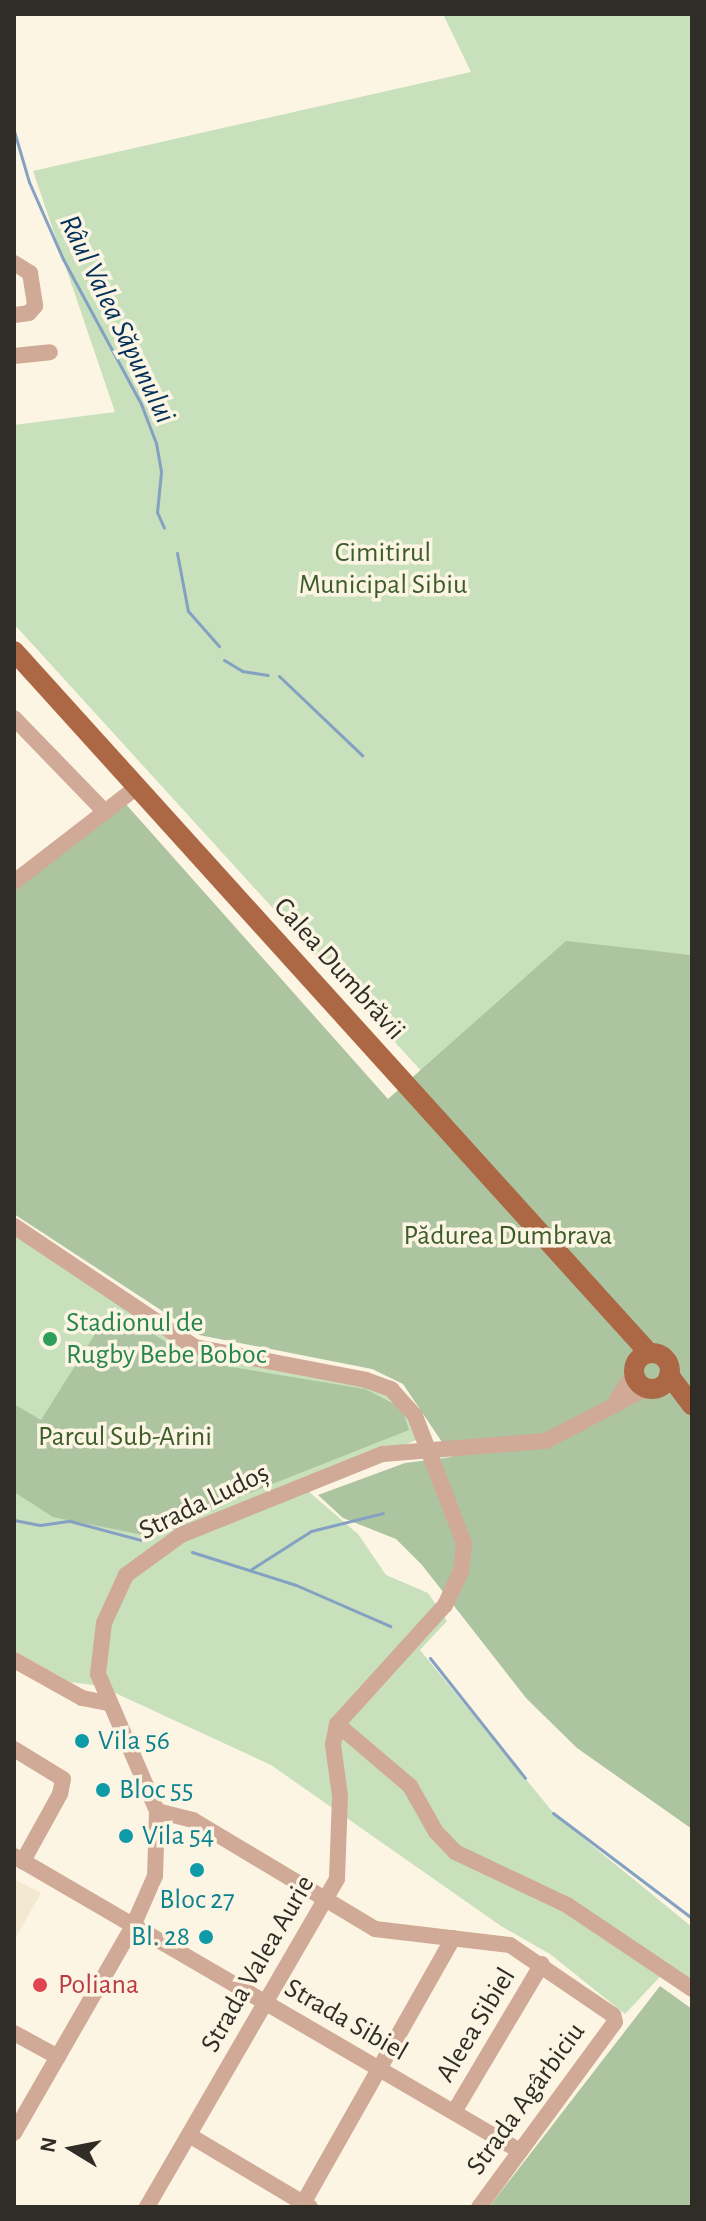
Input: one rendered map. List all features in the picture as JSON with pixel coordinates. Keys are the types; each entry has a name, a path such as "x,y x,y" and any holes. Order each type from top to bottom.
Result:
{"main road":[{"name":"Calea Dumbrăvii","path":"14,651 621,1326 649,1373 690,1403"}],"street":[{"path":"14,263 30,273 35,306 29,313 14,315"},
{"path":"14,356 50,352"},
{"path":"14,718 105,812"},
{"path":"14,882 137,787"},
{"path":"14,1226 195,1347 366,1380 391,1389 415,1416 462,1532 457,1583 441,1610 337,1724 410,1786 436,1832 455,1852 567,1905 692,1989"},
{"name":"Strada Ludoș","path":"14,2133 133,1926 155,1876 157,1811 107,1703 97,1664 104,1623 120,1584 149,1555 181,1535 301,1484 383,1454 427,1447 546,1441 617,1399 649,1373"},
{"path":"14,1660 82,1698 107,1703"},
{"name":"Strada Valea Aurie","path":"147,2207 326,1901 341,1866 340,1784 333,1745 337,1724"},
{"name":"Strada Sibiel","path":"14,1749 63,1779 60,1794 18,1859 520,2151"},
{"path":"157,1811 193,1820 375,1929 499,1941 542,1964"},
{"path":"189,2135 305,2206 453,1938"},
{"name":"Strada Agârbiciu","path":"479,2207 615,2022 613,2015 542,1964"},
{"name":"Aleea Sibiel","path":"454,2112 542,1964"},
{"path":"14,2033 58,2057"}],"shaded area":[{"path":"14,1879 41,1893 14,1941"}],"green space":[{"name":"Cimitirul Municipal Sibiu","path":"443,14 692,14 692,955 567,942 658,1331 14,624 14,425 115,412 33,171 471,72"},
{"name":"Pădurea Dumbrava","path":"124,802 388,1099 566,941 692,955 692,1829 577,1748 526,1698 422,1565 396,1539 343,1518 318,1495 405,1463 452,1457 403,1384 372,1369 199,1335 14,1214 14,891"},
{"name":"Parcul Sub-Arini","path":"14,1227 186,1343 382,1384 422,1438 301,1485 358,1534 386,1575 428,1593 447,1621 420,1650 556,1816 692,1927 692,1984 670,1966 625,2014 550,1954 501,1926 271,1765 100,1686 70,1682 14,1651"},
{"name":"Parcul Sub-Arini","path":"112,1307 195,1361 365,1389 402,1408 409,1430 143,1535 53,1517 14,1492 14,1404 41,1420"},
{"path":"660,1986 692,2009 692,2207 489,2207"}],"waterway":[{"name":"Râul Valea Săpunului","path":"14,131 29,182 63,259 141,404 156,443 161,472 157,512 164,528"},
{"name":"Râul Valea Săpunului","path":"177,553 188,611 219,646"},
{"name":"Râul Valea Săpunului","path":"224,660 242,671 268,675"},
{"name":"Râul Valea Săpunului","path":"279,676 362,755"},
{"path":"250,1570 311,1531 383,1513"},
{"path":"14,1520 40,1525 70,1521 141,1540"},
{"path":"192,1552 296,1585 390,1626"},
{"path":"430,1658 525,1778"},
{"path":"553,1813 692,1918"}],"place":[{"name":"Stadionul de Rugby Bebe Boboc","path":"50,1339"},
{"name":"Vila 56","path":"82,1741"},
{"name":"Bloc 55","path":"103,1790"},
{"name":"Vila 54","path":"126,1836"},
{"name":"Bloc 27","path":"197,1870"},
{"name":"Bl. 28","path":"206,1937"},
{"name":"Poliana","path":"40,1985"}]}
